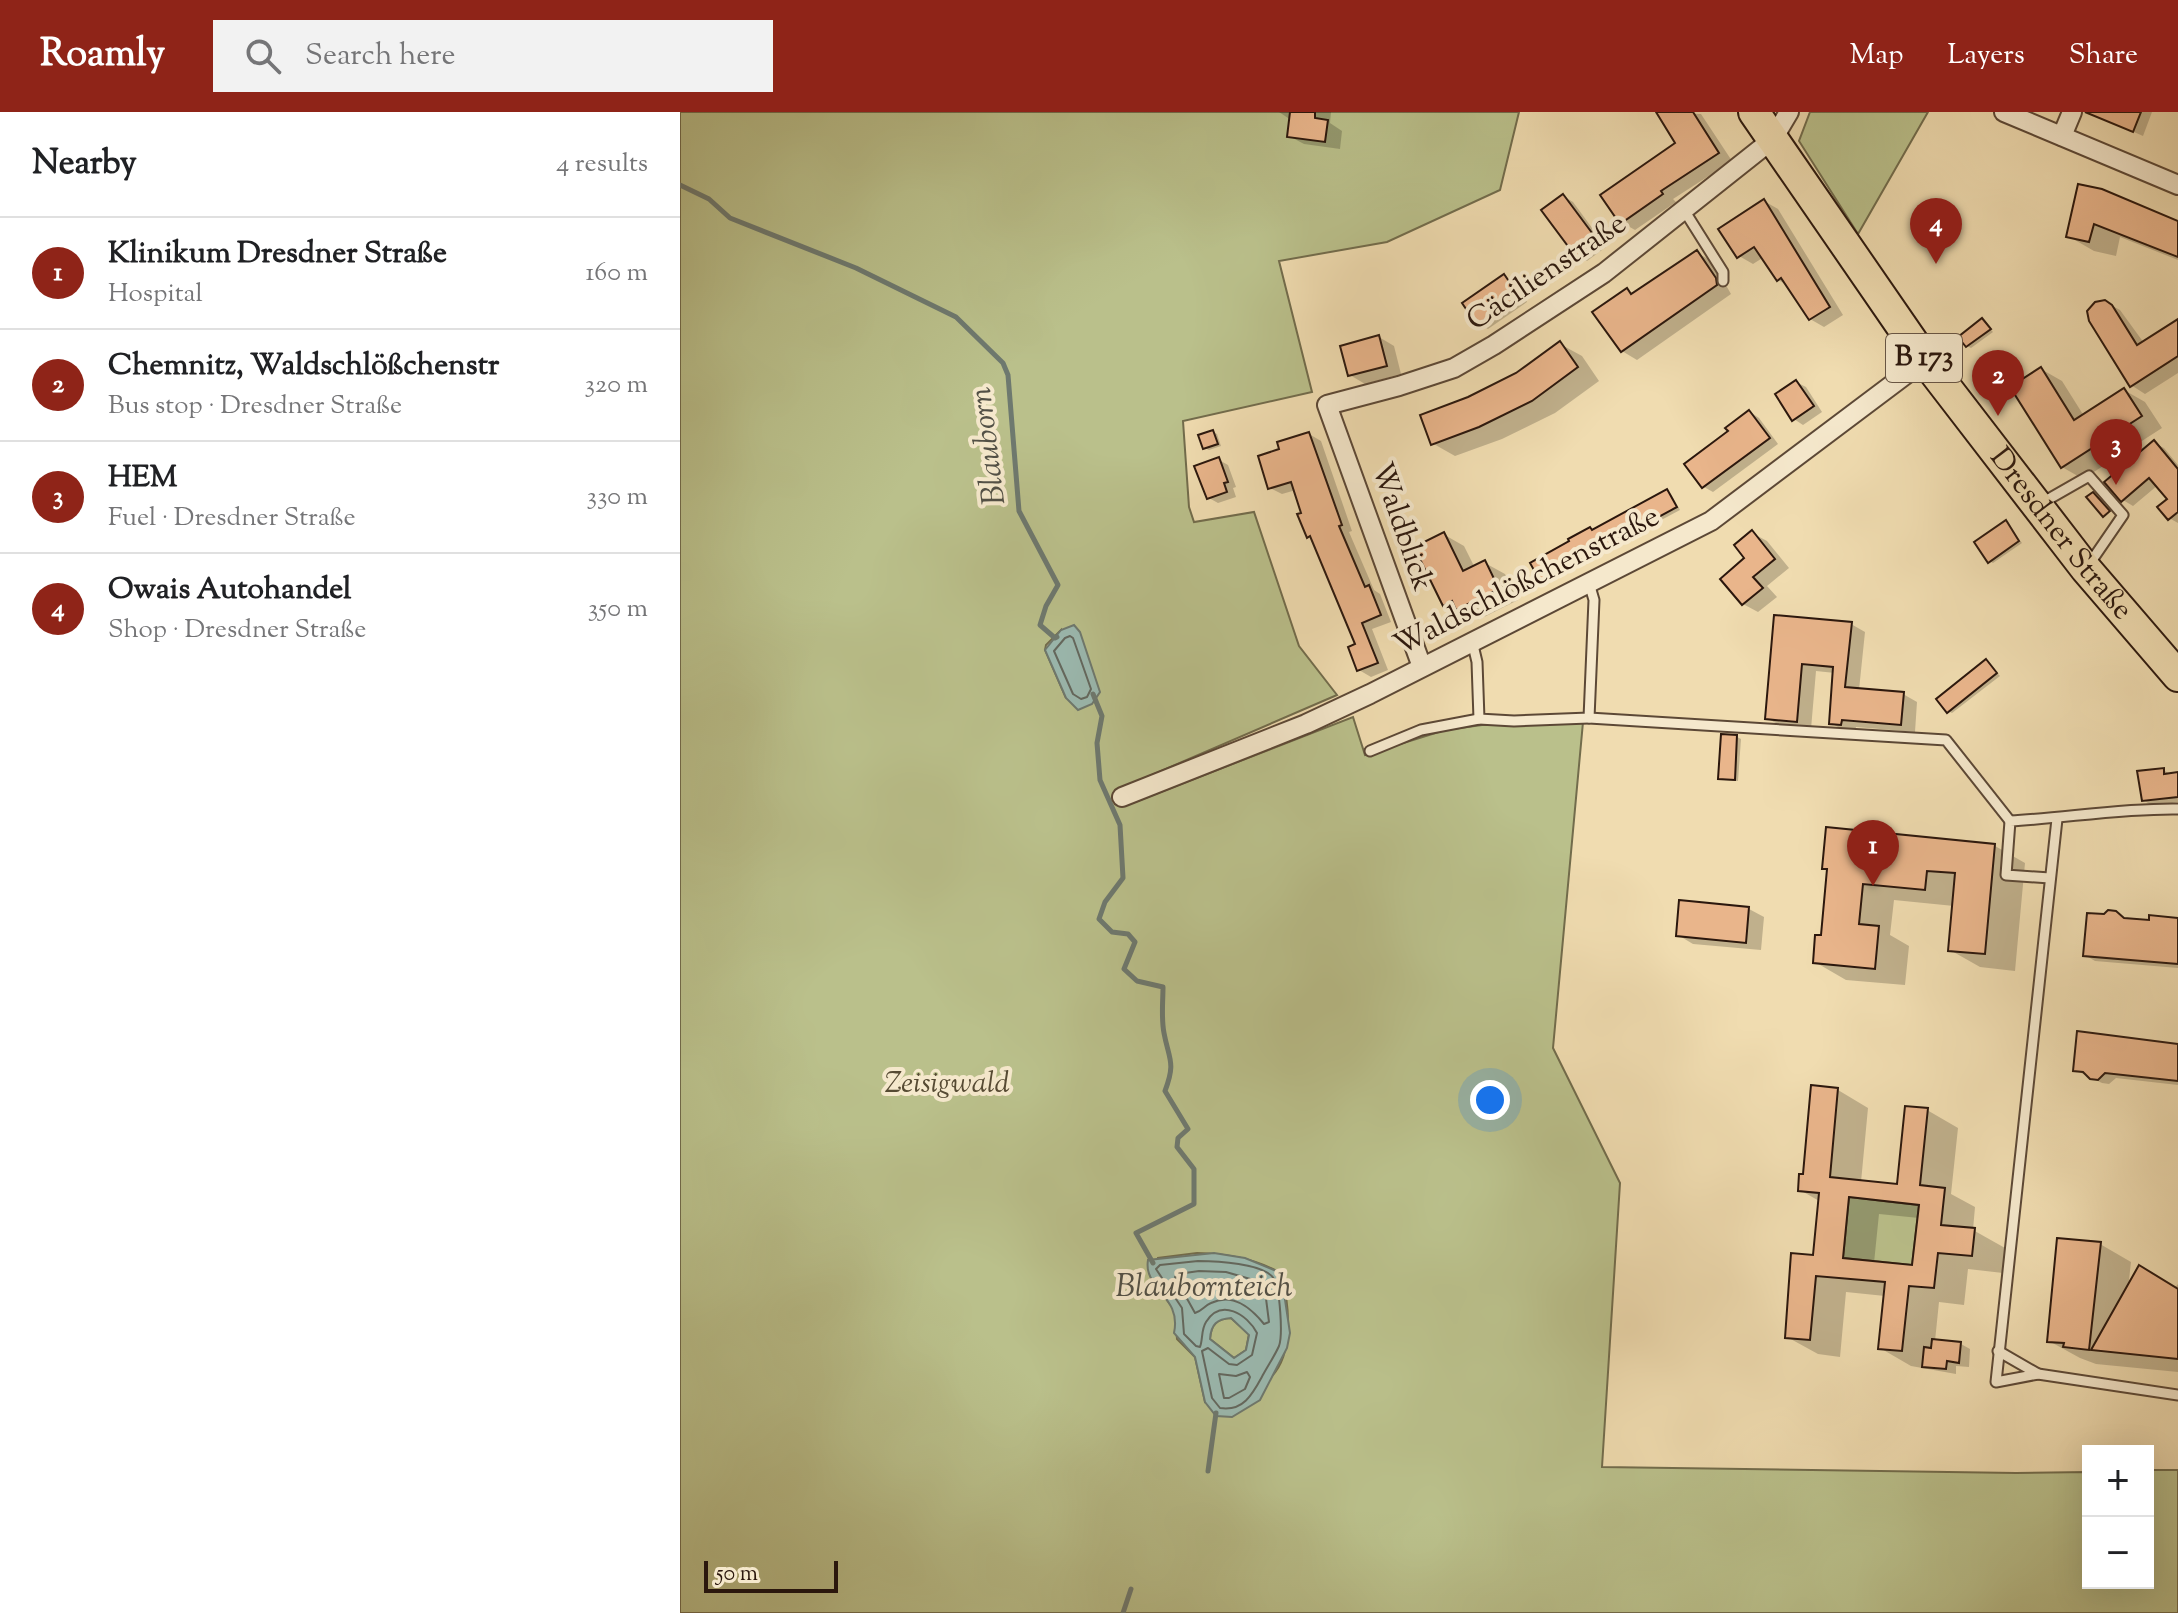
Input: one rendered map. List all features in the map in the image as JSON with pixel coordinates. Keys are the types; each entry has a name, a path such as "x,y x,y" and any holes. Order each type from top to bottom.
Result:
{"main road":[{"name":"Dresdner Straße","path":"1754,112 1925,360 2086,569 2178,676"}],"street":[{"path":"1773,139 1789,112"},
{"path":"2004,112 2178,185"},
{"path":"2062,136 2072,112"},
{"name":"Cäcilienstraße","path":"1327,405 1454,368 1604,273 1773,139"},
{"name":"Waldschlößchenstraße","path":"1122,797 1306,724 1711,521 1925,360"},
{"name":"Waldblick","path":"1327,405 1422,667"}],"lane":[{"path":"1684,210 1723,272 1723,281"},
{"path":"2038,506 2089,476 2123,515 2086,569"},
{"path":"1589,582 1594,600 1589,718"},
{"path":"1472,641 1477,662 1479,719"},
{"path":"1370,751 1421,730 1479,719 1589,718 1946,740 2010,821 2006,875 2050,878"},
{"path":"2010,821 2057,819 2141,808 2178,809"},
{"path":"2057,819 1996,1382 2038,1374 2178,1395"},
{"path":"1998,1351 2038,1374"}],"green space":[{"name":"Zeisigwald","path":"680,112 1519,112 1500,190 1387,242 1279,261 1312,392 1183,421 1189,507 1194,522 1254,512 1299,646 1337,695 1124,787 1135,802 1353,717 1365,755 1445,730 1482,725 1583,722 1553,1048 1620,1183 1602,1467 2082,1472 2082,1589 2154,1589 2154,1470 2178,1470 2178,1613 680,1613","holes":["1061,630 1066,698 1045,650","1197,1253 1219,1254 1260,1264 1281,1273 1288,1312 1287,1341 1279,1367 1271,1377 1205,1402 1195,1357 1177,1339 1175,1311 1152,1280 1158,1258"]},
{"path":"1810,112 1928,112 1858,234 1799,141"},
{"path":"1849,1197 1919,1205 1912,1265 1843,1258"},
{"path":"1231,1318 1249,1334 1246,1350 1234,1358 1210,1339 1216,1323"}],"water":[{"path":"1074,625 1080,632 1100,692 1092,704 1078,710 1066,698 1045,650 1061,630"},
{"name":"Blaubornteich","path":"1214,1253 1245,1258 1281,1273 1290,1333 1287,1348 1260,1400 1232,1417 1216,1416 1205,1402 1195,1357 1174,1333 1173,1310 1151,1278 1148,1260","holes":["1231,1318 1249,1335 1246,1350 1234,1358 1210,1339 1216,1323"]}],"building":[{"path":"1290,112 1315,112 1315,118 1328,120 1325,142 1287,137"},
{"path":"1656,112 1693,112 1719,153 1661,191 1663,194 1620,224 1600,195 1675,143"},
{"path":"2085,112 2141,112 2133,132"},
{"path":"2078,184 2102,189 2178,221 2178,257 2094,224 2089,242 2066,237"},
{"path":"1563,194 1598,241 1576,257 1541,210"},
{"path":"1764,199 1830,307 1809,320 1781,278 1777,281 1754,247 1737,258 1718,229"},
{"path":"1697,250 1716,278 1717,285 1621,352 1592,312 1627,288 1631,294"},
{"path":"1504,274 1519,296 1477,325 1462,303"},
{"path":"2105,300 2112,305 2137,345 2178,319 2178,356 2130,387 2089,321 2087,311 2095,302"},
{"path":"1982,318 1991,329 1966,347 1958,337"},
{"path":"1379,335 1387,366 1348,376 1340,346"},
{"path":"1560,341 1578,367 1532,401 1479,427 1431,445 1420,415 1468,397 1516,373"},
{"path":"2041,367 2074,420 2124,388 2142,416 2061,468 2010,387"},
{"path":"1796,380 1814,406 1792,421 1775,394"},
{"path":"1749,410 1770,438 1702,488 1684,464 1728,431 1725,428"},
{"path":"1213,430 1218,444 1203,449 1198,435"},
{"path":"1309,432 1342,525 1339,526 1365,587 1369,585 1381,615 1362,623 1378,663 1357,671 1348,647 1355,644 1310,536 1307,538 1297,514 1301,513 1291,482 1268,489 1258,456 1279,449 1277,442"},
{"path":"2154,440 2178,469 2178,512 2168,520 2157,507 2167,499 2149,478 2121,502 2104,482"},
{"path":"1219,457 1228,482 1224,483 1227,492 1207,499 1194,466"},
{"path":"1667,489 1677,507 1540,581 1530,563 1590,527 1592,530"},
{"path":"2093,492 2110,511 2103,517 2086,497"},
{"path":"2006,520 2019,541 1988,563 1974,542"},
{"path":"1752,530 1775,559 1753,577 1763,588 1742,605 1720,579 1744,558 1734,545"},
{"path":"1444,532 1463,571 1485,560 1499,589 1456,610 1452,601 1443,606 1414,547"},
{"path":"1774,615 1852,622 1845,687 1904,692 1901,725 1842,720 1841,725 1829,724 1833,667 1802,664 1797,722 1765,719"},
{"path":"1986,659 1997,673 1947,713 1936,699"},
{"path":"1721,734 1737,735 1735,780 1718,779"},
{"path":"2164,768 2164,774 2178,772 2178,797 2142,801 2137,771"},
{"path":"1826,827 1995,844 1985,954 1948,951 1955,873 1927,871 1925,890 1863,884 1859,924 1879,926 1875,969 1813,963 1815,935 1821,935 1827,869 1822,869"},
{"path":"1679,900 1749,907 1746,943 1676,936"},
{"path":"2108,910 2116,911 2124,918 2149,920 2149,915 2178,918 2178,964 2083,956 2087,913 2104,914"},
{"path":"2077,1031 2178,1044 2178,1081 2105,1073 2098,1080 2090,1079 2083,1072 2073,1071"},
{"path":"1811,1085 1838,1088 1830,1177 1897,1184 1905,1106 1928,1108 1920,1185 1945,1188 1941,1225 1975,1228 1972,1256 1938,1253 1934,1288 1909,1286 1902,1351 1878,1349 1885,1282 1816,1276 1810,1340 1785,1338 1791,1253 1813,1255 1819,1193 1798,1191 1799,1174 1803,1174","holes":["1849,1197 1919,1205 1912,1265 1843,1258"]},
{"path":"2057,1238 2101,1242 2089,1350 2047,1342"},
{"path":"2139,1265 2178,1289 2178,1359 2091,1350"},
{"path":"1932,1339 1961,1342 1959,1363 1947,1361 1946,1369 1922,1367 1924,1347 1931,1348"}],"waterway":[{"name":"Blauborn","path":"680,185 709,199 730,218 856,268 956,317 1003,363 1008,375 1019,511 1058,585 1040,625 1057,637"},
{"name":"Blauborn","path":"1093,694 1102,716 1097,743 1100,780 1120,825 1123,878 1105,902 1099,919 1112,932 1128,934 1135,942 1124,969 1137,981 1163,987 1163,1027 1171,1067 1165,1091 1188,1129 1178,1138 1177,1147 1194,1169 1194,1204 1136,1233 1153,1263"},
{"name":"Blauborn","path":"1208,1471 1216,1413"},
{"name":"Blauborn","path":"1123,1613 1131,1589"}],"place":[{"name":"Owais Autohandel","path":"1936,264"},
{"name":"Chemnitz, Waldschlößchenstr","path":"1998,416"},
{"name":"HEM","path":"2116,485"},
{"name":"Klinikum Dresdner Straße","path":"1873,886"}]}
